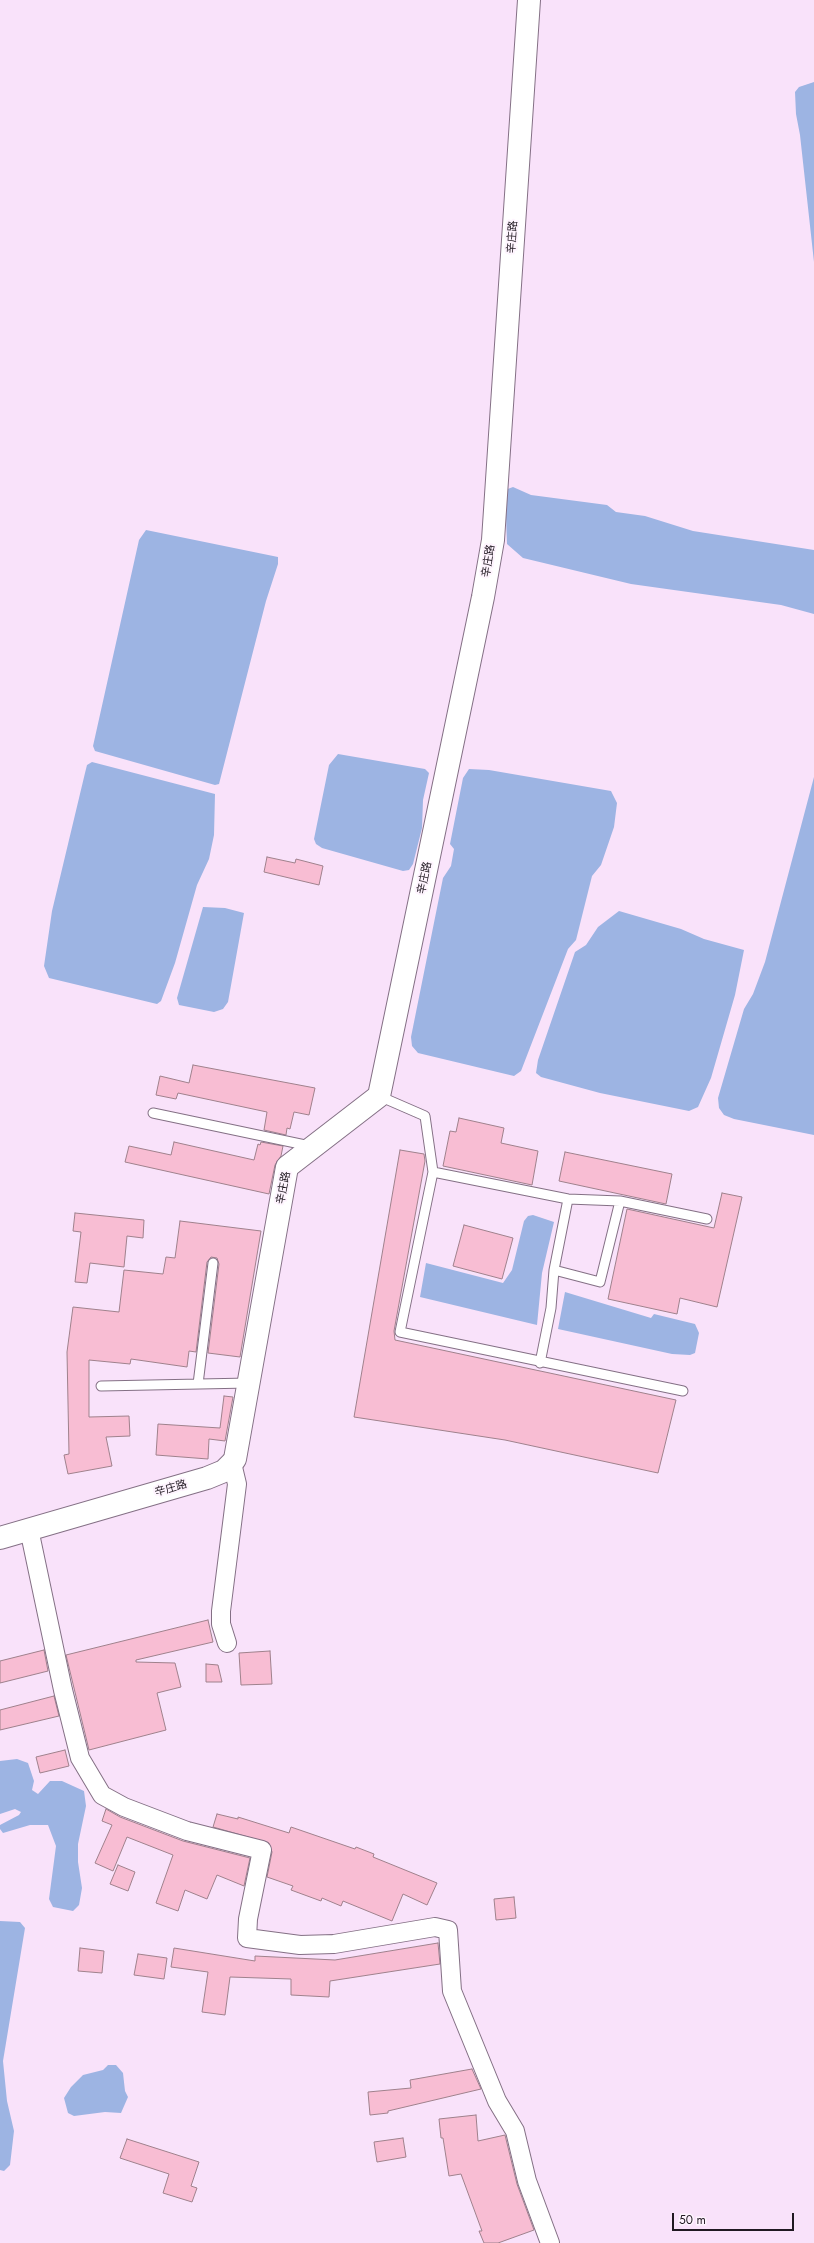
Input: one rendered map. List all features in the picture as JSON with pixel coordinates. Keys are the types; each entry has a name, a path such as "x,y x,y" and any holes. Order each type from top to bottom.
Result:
{"street":[{"name":"辛庄路","path":"0,1538 207,1478 224,1471 232,1463 235,1459 287,1167 379,1096 483,598 493,540 529,0"},
{"path":"227,1643 221,1624 221,1611 237,1484 232,1463"},
{"path":"29,1529 63,1690 80,1758 102,1795 124,1807 187,1831 262,1850 248,1918 248,1938 300,1945 334,1944 435,1926 448,1930 452,1991 497,2100 515,2131 527,2181 550,2243"}],"lane":[{"path":"379,1096 425,1116 433,1172 400,1332 540,1363 683,1391"},
{"path":"153,1113 314,1147"},
{"path":"433,1172 568,1200 620,1202 707,1219"},
{"path":"540,1363 551,1308 554,1270 568,1200"},
{"path":"554,1270 600,1282 620,1202"},
{"path":"198,1384 213,1263"},
{"path":"101,1386 249,1383"}],"water":[{"path":"814,82 814,262 800,135 796,114 795,92 799,87"},
{"path":"513,487 531,495 607,505 616,512 645,516 693,531 814,550 814,614 781,605 631,584 523,558 507,544 505,490"},
{"path":"146,530 278,557 278,564 266,601 219,784 215,785 95,751 93,746 139,540"},
{"path":"338,754 425,769 429,773 423,800 422,828 413,864 409,870 403,871 322,848 316,844 314,839 329,765"},
{"path":"92,762 215,794 214,835 209,859 197,885 175,963 161,1001 157,1004 49,978 44,966 52,911 87,765"},
{"path":"469,769 489,770 611,791 617,803 614,827 601,865 592,876 576,940 568,949 521,1071 514,1076 418,1053 412,1046 411,1037 443,878 451,866 454,849 450,844 463,778"},
{"path":"814,777 814,1135 734,1119 724,1115 719,1108 718,1098 744,1009 753,994 765,962"},
{"path":"203,907 225,908 244,913 228,1002 223,1009 214,1012 179,1005 177,998"},
{"path":"619,911 681,929 704,939 744,950 735,995 711,1078 698,1107 689,1111 600,1093 541,1077 536,1073 538,1060 575,952 586,945 598,927"},
{"path":"533,1215 554,1222 542,1273 537,1325 420,1297 426,1263 503,1283 512,1270 524,1221 528,1216"},
{"path":"565,1292 651,1318 654,1314 695,1324 699,1333 695,1353 690,1355 672,1354 558,1329"},
{"path":"17,1759 28,1763 34,1781 32,1790 38,1794 50,1781 62,1781 84,1791 86,1806 78,1844 78,1862 82,1888 79,1905 73,1911 53,1907 49,1899 56,1846 48,1825 30,1825 3,1833 0,1829 0,1825 19,1815 21,1812 15,1809 0,1814 0,1761"},
{"path":"0,1921 20,1922 25,1928 3,2061 7,2101 14,2131 10,2165 4,2171 0,2170"},
{"path":"108,2065 116,2065 123,2073 125,2091 128,2097 121,2113 105,2112 74,2116 68,2113 64,2098 71,2087 83,2075 103,2070"}],"building":[{"path":"267,857 295,863 296,859 323,866 319,885 264,872"},
{"path":"193,1065 315,1088 309,1115 294,1112 290,1129 287,1128 286,1135 264,1130 267,1112 178,1093 176,1099 156,1095 160,1076 189,1083"},
{"path":"459,1118 504,1128 501,1143 538,1151 532,1185 443,1166 450,1131 456,1132"},
{"path":"174,1142 254,1160 258,1144 260,1145 261,1142 283,1146 281,1156 275,1165 269,1194 125,1162 129,1146 171,1155"},
{"path":"400,1150 424,1154 425,1161 394,1331 395,1340 676,1400 658,1473 505,1440 354,1417"},
{"path":"565,1152 672,1174 666,1204 559,1181"},
{"path":"722,1193 742,1197 717,1307 680,1298 677,1314 608,1299 627,1209 714,1228"},
{"path":"75,1213 144,1220 143,1238 127,1236 124,1267 90,1263 87,1283 75,1282 81,1232 73,1231"},
{"path":"180,1221 261,1231 240,1357 208,1353 219,1264 217,1258 211,1257 207,1262 196,1352 189,1351 187,1367 131,1359 130,1364 89,1360 89,1417 129,1416 130,1436 106,1437 112,1466 68,1474 64,1455 69,1454 67,1352 73,1307 119,1312 124,1270 163,1274 166,1257 175,1258"},
{"path":"464,1225 513,1238 502,1279 453,1266"},
{"path":"224,1396 233,1397 225,1441 209,1439 208,1459 156,1455 158,1424 220,1428"},
{"path":"208,1620 213,1642 136,1660 136,1662 175,1663 181,1687 157,1693 166,1730 89,1750 66,1655"},
{"path":"44,1650 48,1671 0,1683 0,1661"},
{"path":"270,1651 272,1684 241,1685 239,1653"},
{"path":"206,1664 218,1665 222,1682 206,1682"},
{"path":"54,1696 59,1716 0,1730 0,1710"},
{"path":"65,1750 69,1766 40,1773 36,1757"},
{"path":"106,1809 120,1817 183,1841 250,1858 244,1886 217,1875 207,1899 185,1890 178,1911 156,1903 173,1855 127,1837 113,1871 95,1863 112,1825 102,1821"},
{"path":"217,1814 238,1819 238,1817 289,1833 291,1827 355,1849 356,1847 374,1854 373,1857 437,1883 427,1905 403,1894 392,1921 343,1901 341,1906 322,1898 321,1901 291,1890 293,1886 267,1877 272,1852 269,1843 213,1827"},
{"path":"118,1865 135,1872 128,1891 110,1884"},
{"path":"514,1897 516,1918 496,1920 494,1899"},
{"path":"438,1943 440,1964 330,1981 329,1997 291,1995 291,1979 230,1977 225,2015 202,2012 208,1972 171,1967 174,1948 255,1961 255,1956 335,1960"},
{"path":"80,1948 104,1951 102,1973 78,1971"},
{"path":"138,1954 167,1958 164,1979 134,1975"},
{"path":"472,2069 481,2089 388,2111 388,2113 370,2115 368,2092 411,2088 410,2080"},
{"path":"476,2115 478,2141 505,2135 517,2184 534,2230 498,2243 484,2243 479,2231 482,2231 461,2174 449,2176 443,2138 441,2138 439,2119"},
{"path":"403,2138 406,2157 377,2162 374,2142"},
{"path":"127,2139 199,2162 191,2186 197,2188 192,2202 163,2193 169,2174 120,2158"}]}
